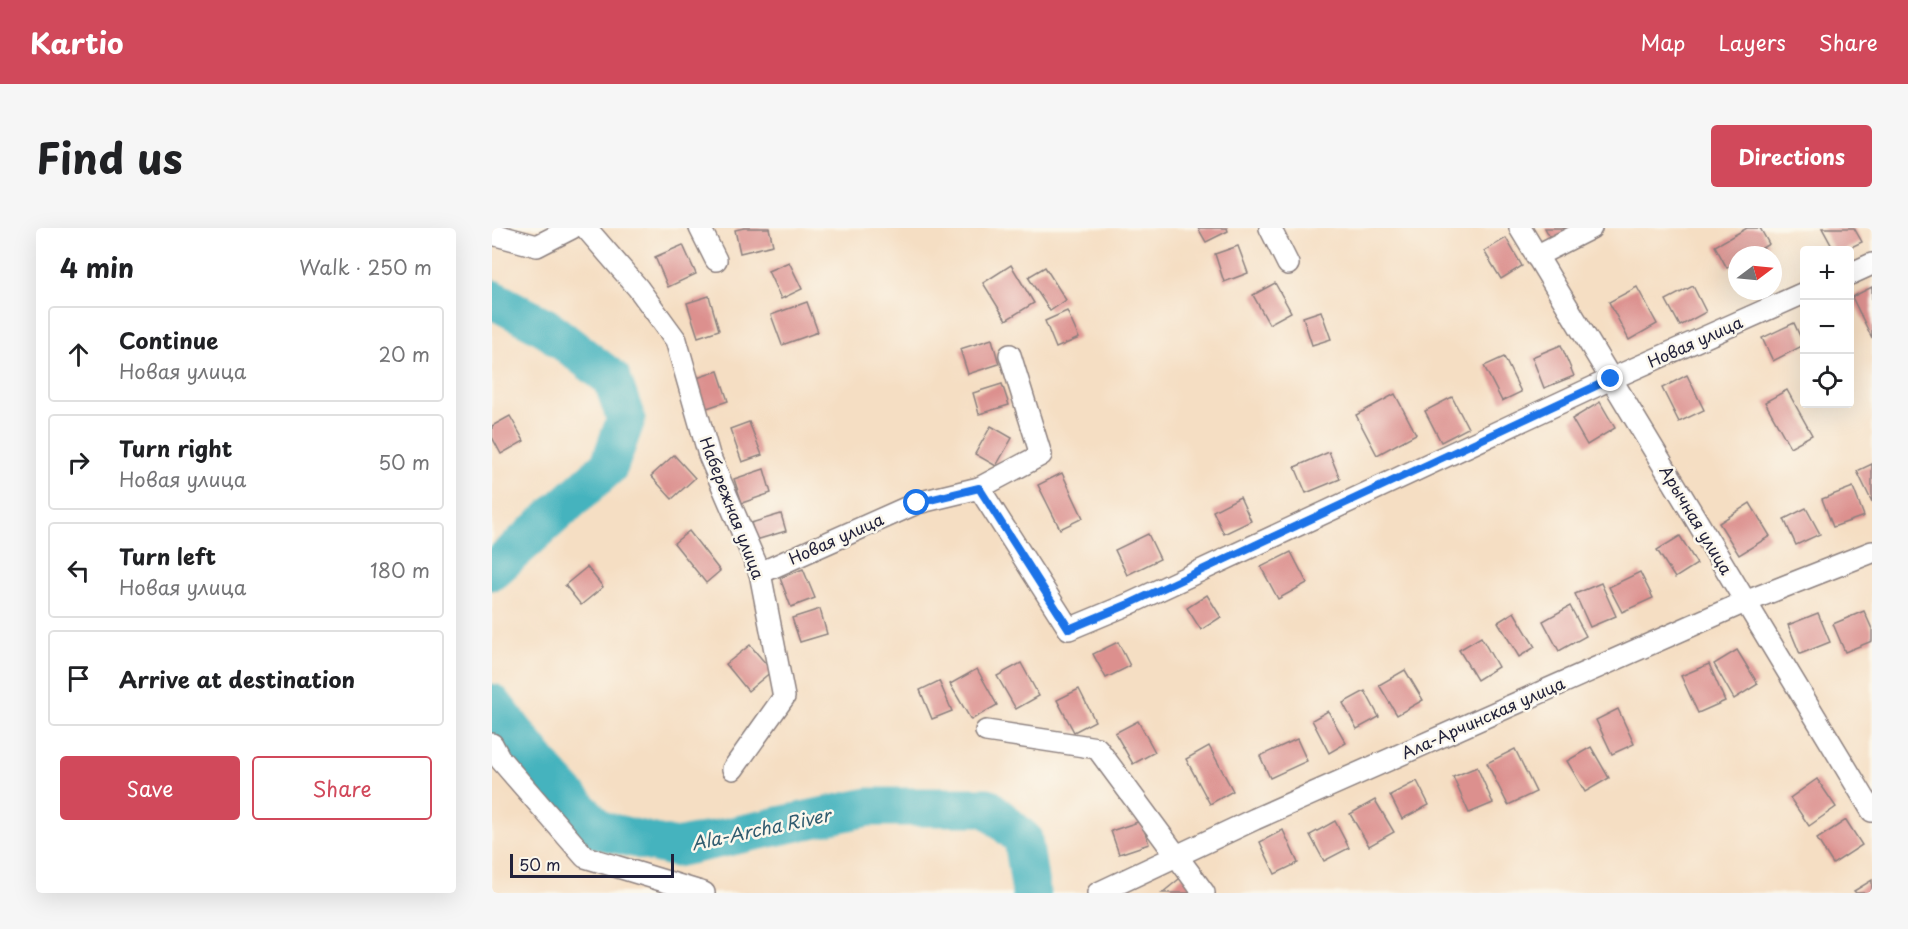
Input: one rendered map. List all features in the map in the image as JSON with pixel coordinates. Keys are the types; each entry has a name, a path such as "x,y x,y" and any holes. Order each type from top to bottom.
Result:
{"street":[{"path":"492,234 537,246 572,228"},
{"name":"Набережная улица","path":"586,228 638,288 676,340 709,455 760,573 784,698 733,769"},
{"path":"700,228 716,261"},
{"path":"1270,228 1288,264"},
{"name":"Арычная улица","path":"1520,228 1872,811"},
{"path":"1536,256 1591,228"},
{"path":"1854,272 1872,264"},
{"name":"Новая улица","path":"760,573 917,503 979,488 1069,629 1129,604 1611,379 1800,295"},
{"path":"979,488 1041,455 1010,355"},
{"name":"Ала-Арчинская улица","path":"1098,893 1255,819 1745,602 1872,552"},
{"path":"986,730 1097,748 1204,893"},
{"path":"495,756 585,857 704,893"}],"building":[{"path":"769,228 773,245 740,253 735,230"},
{"path":"1198,228 1227,228 1228,231 1206,242"},
{"path":"1545,228 1577,228 1552,241"},
{"path":"1747,228 1760,228 1769,244 1766,246 1728,246 1727,268 1715,246"},
{"path":"1822,228 1854,228 1862,242 1854,246 1832,246"},
{"path":"1506,238 1522,266 1501,279 1484,251"},
{"path":"683,245 696,274 668,287 655,257"},
{"path":"1238,246 1248,273 1224,282 1215,254"},
{"path":"789,262 802,289 781,299 768,271"},
{"path":"1011,265 1034,303 1006,320 983,283"},
{"path":"1045,267 1066,300 1050,311 1028,277"},
{"path":"1275,283 1291,312 1269,324 1253,295"},
{"path":"1693,286 1706,312 1680,326 1666,300"},
{"path":"1637,287 1657,324 1629,340 1609,302"},
{"path":"1872,287 1872,338 1854,301 1854,296"},
{"path":"709,296 719,330 698,337 687,303"},
{"path":"807,302 818,332 782,345 771,315"},
{"path":"1067,311 1079,338 1056,348 1045,321"},
{"path":"1321,311 1331,339 1312,345 1303,317"},
{"path":"1794,323 1800,336 1800,347 1773,361 1762,338"},
{"path":"992,339 999,364 968,374 960,349"},
{"path":"1561,345 1574,376 1544,388 1532,357"},
{"path":"1504,357 1521,392 1502,401 1484,366"},
{"path":"718,371 728,401 701,410 691,380"},
{"path":"1687,375 1704,410 1679,422 1662,388"},
{"path":"1002,384 1009,405 979,414 973,393"},
{"path":"1787,390 1812,435 1790,447 1765,402"},
{"path":"1395,394 1416,434 1377,455 1356,415"},
{"path":"1452,397 1468,428 1441,442 1425,411"},
{"path":"1600,402 1615,428 1587,445 1572,419"},
{"path":"510,416 524,441 501,454 492,437 492,426"},
{"path":"749,422 762,455 742,462 730,429"},
{"path":"991,426 1012,438 996,466 975,454"},
{"path":"1329,452 1340,479 1306,493 1295,467"},
{"path":"674,455 695,478 672,499 651,476"},
{"path":"1872,464 1872,502 1857,471"},
{"path":"764,469 771,493 742,503 734,479"},
{"path":"1062,473 1083,518 1060,529 1038,485"},
{"path":"1853,487 1864,516 1833,527 1822,499"},
{"path":"1240,497 1251,521 1224,534 1213,511"},
{"path":"1750,503 1770,536 1739,555 1719,523"},
{"path":"1806,508 1820,534 1796,545 1784,519"},
{"path":"781,514 786,531 756,540 751,523"},
{"path":"689,531 720,571 706,583 674,543"},
{"path":"1148,534 1160,559 1127,575 1115,550"},
{"path":"1680,536 1697,564 1675,578 1657,550"},
{"path":"1291,552 1307,583 1278,599 1261,567"},
{"path":"587,567 603,587 581,605 565,585"},
{"path":"803,569 815,598 791,607 780,578"},
{"path":"1640,572 1653,598 1622,612 1609,587"},
{"path":"1601,583 1616,616 1590,627 1575,594"},
{"path":"1207,595 1221,617 1201,630 1187,608"},
{"path":"1570,606 1586,636 1559,651 1543,621"},
{"path":"820,609 827,634 800,642 792,618"},
{"path":"1864,611 1872,629 1872,641 1845,652 1833,624"},
{"path":"1514,612 1535,647 1519,657 1498,622"},
{"path":"1818,613 1830,642 1800,654 1788,625"},
{"path":"1481,637 1498,667 1477,680 1459,650"},
{"path":"1118,642 1130,666 1106,678 1093,654"},
{"path":"750,645 772,671 748,691 726,664"},
{"path":"1737,650 1758,684 1734,699 1714,664"},
{"path":"1021,663 1039,696 1016,709 997,676"},
{"path":"1709,664 1725,701 1698,713 1681,676"},
{"path":"977,669 997,705 971,720 950,684"},
{"path":"1405,670 1423,700 1397,715 1379,685"},
{"path":"939,681 952,711 932,719 920,690"},
{"path":"1079,689 1095,721 1074,732 1057,700"},
{"path":"1365,691 1379,717 1357,729 1343,703"},
{"path":"1618,709 1634,744 1612,754 1596,720"},
{"path":"1328,711 1346,743 1329,753 1312,720"},
{"path":"1138,721 1155,752 1133,764 1115,733"},
{"path":"1297,739 1307,761 1270,778 1260,756"},
{"path":"1209,746 1233,791 1210,804 1186,759"},
{"path":"1591,747 1609,778 1585,792 1567,761"},
{"path":"1515,749 1536,792 1508,805 1487,763"},
{"path":"1477,767 1493,803 1469,813 1453,777"},
{"path":"1817,779 1836,807 1809,826 1790,798"},
{"path":"1417,781 1429,805 1402,819 1390,795"},
{"path":"1375,800 1394,832 1369,846 1350,814"},
{"path":"1846,820 1862,845 1833,864 1817,839"},
{"path":"1141,821 1149,844 1119,854 1111,831"},
{"path":"1335,821 1349,848 1324,861 1310,835"},
{"path":"1283,830 1298,863 1275,874 1260,842"},
{"path":"1184,875 1198,893 1162,893"},
{"path":"1872,880 1872,893 1854,891"}],"waterway":[{"name":"Ala-Archa River","path":"492,299 545,327 612,379 626,419 609,466 492,571"},
{"name":"Ala-Archa River","path":"492,703 547,773 599,830 676,848 868,807 987,807 1023,839 1031,893"}],"route":[{"path":"917,503 979,488 1069,629 1129,604 1611,379"}]}
